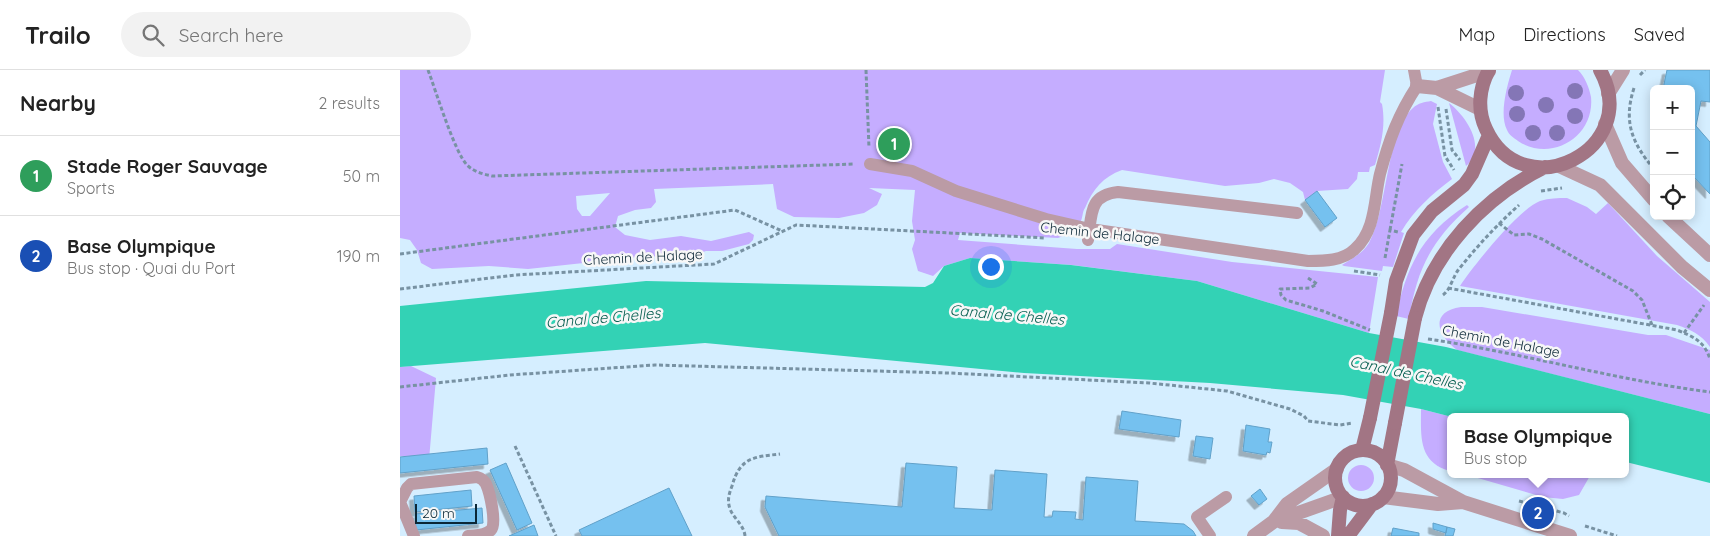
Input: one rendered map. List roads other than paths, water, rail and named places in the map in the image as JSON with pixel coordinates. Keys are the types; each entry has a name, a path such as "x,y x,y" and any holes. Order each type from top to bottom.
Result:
{"main road":[{"path":"1489,71 1482,85 1480,109 1489,135 1499,148 1512,159 1528,165 1545,167 1559,166 1570,162 1588,151 1605,124 1609,107 1608,94 1600,70"},
{"path":"1362,450 1364,420 1391,313 1396,281 1413,235 1432,211 1464,185 1472,174 1489,135"},
{"path":"1348,536 1391,482 1387,465 1415,318 1430,276 1459,236 1510,186 1545,167"},
{"path":"1378,500 1356,505 1343,497 1336,484 1336,469 1346,455 1362,450 1377,454 1387,465"},
{"path":"1338,536 1343,497"}],"street":[{"path":"1608,94 1623,70"},
{"path":"1437,88 1489,71"},
{"path":"1417,86 1437,88 1480,109"},
{"path":"1605,124 1622,163 1650,195"},
{"path":"1559,166 1600,185 1682,267 1710,290"},
{"path":"1672,220 1710,255"},
{"path":"1387,465 1404,470 1463,502 1570,536"},
{"path":"1254,536 1273,522 1287,504 1336,469"},
{"path":"1273,522 1343,497"},
{"path":"1378,500 1438,504 1463,502"},
{"path":"1273,522 1299,523 1323,536"}],"lane":[{"path":"870,164 912,171 956,191 1046,219 1089,235 1308,261 1328,260 1343,257 1355,250 1364,238 1371,222 1380,175 1393,130 1399,114 1417,86 1414,70"},
{"path":"1089,235 1093,208 1097,200 1108,193 1118,192 1297,213"},
{"path":"414,536 400,502 411,484 477,477 483,479 487,484 495,522 493,529 487,533 468,536"},
{"path":"1210,536 1197,517 1226,497"}],"water":[{"name":"Canal de Chelles","path":"970,258 1071,265 1197,281 1369,333 1446,347 1710,414 1710,483 1629,463 1629,413 1447,413 1447,416 1421,409 1343,395 1210,383 1024,373 705,343 400,367 400,306 646,281 925,287 933,283 944,266"}],"place":[{"name":"Stade Roger Sauvage","path":"894,144"},
{"name":"Base Olympique","path":"1538,513"}]}
